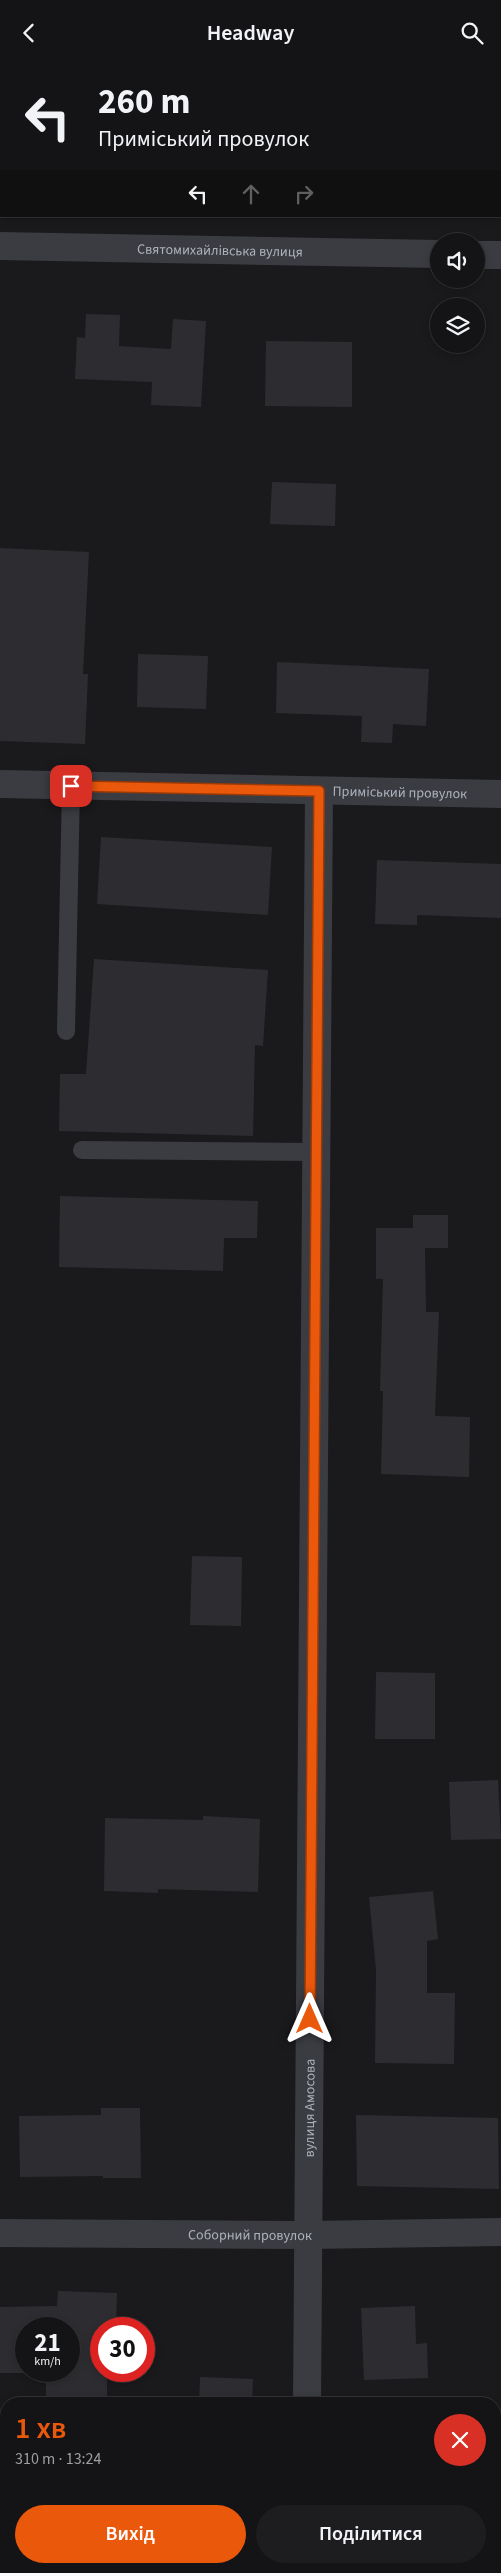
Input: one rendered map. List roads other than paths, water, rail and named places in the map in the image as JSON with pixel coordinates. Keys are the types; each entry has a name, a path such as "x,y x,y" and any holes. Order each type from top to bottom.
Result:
{"street":[{"name":"Святомихайлівська вулиця","path":"0,246 430,254"},
{"path":"485,255 501,255"},
{"name":"Приміський провулок","path":"0,784 501,794"},
{"name":"вулиця Амосова","path":"307,2397 319,791"},
{"name":"Соборний провулок","path":"0,2233 308,2235 501,2232"}],"lane":[{"path":"66,1031 71,786"},
{"path":"82,1150 316,1152"}]}
